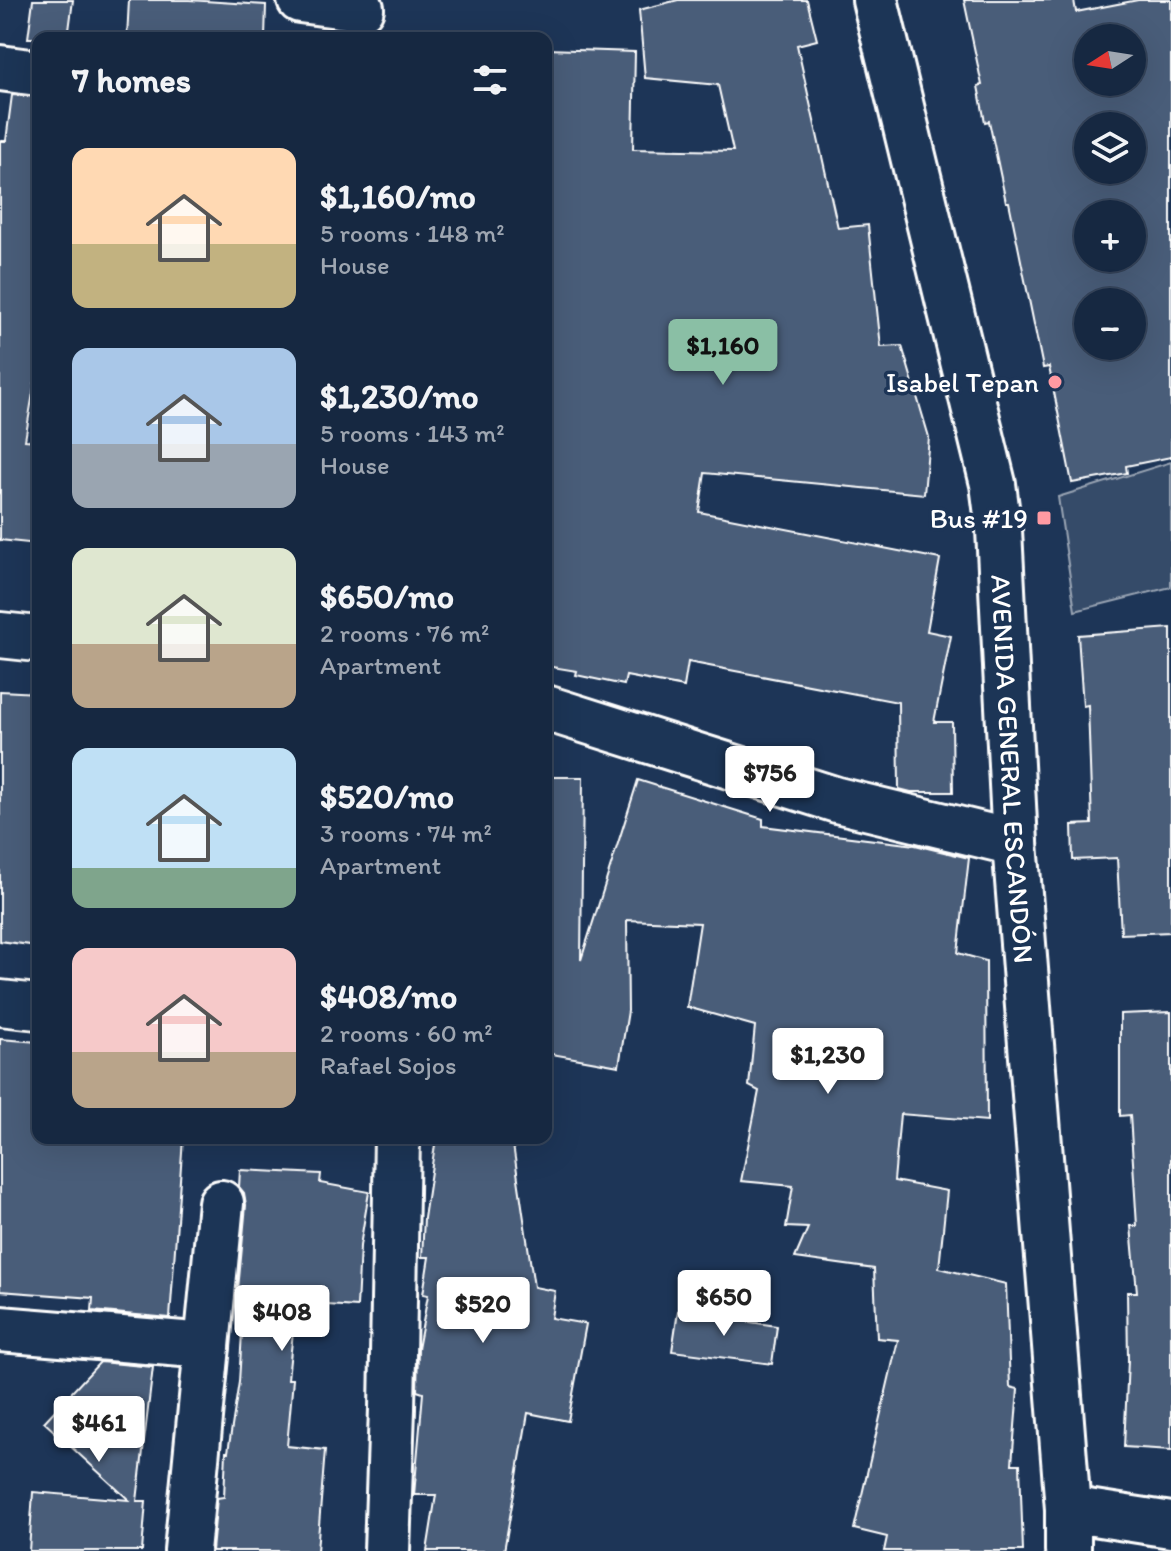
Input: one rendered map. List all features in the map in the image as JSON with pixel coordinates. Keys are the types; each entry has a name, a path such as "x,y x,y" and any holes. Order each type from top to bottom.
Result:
{"street":[{"path":"300,0 360,15"},
{"name":"AVENIDA GENERAL ESCANDÓN","path":"875,0 993,484 999,530 1015,843 1068,1530"},
{"path":"0,68 32,72"},
{"path":"0,635 32,638"},
{"path":"552,710 837,800 1015,843"},
{"path":"0,1003 32,1006"},
{"path":"387,1551 397,1144"},
{"path":"187,1551 221,1203"},
{"path":"0,1329 207,1346"},
{"path":"1068,1530 1171,1525"}],"shaded area":[{"path":"1171,462 1171,587 1075,611 1058,497"}],"building":[{"path":"33,0 73,0 69,32 32,32 32,38 28,38"},
{"path":"129,0 266,5 265,32 127,32"},
{"path":"678,0 807,0 817,40 797,45 838,228 868,225 881,347 902,346 929,437 924,494 705,473 699,512 940,559 927,631 951,636 934,722 952,722 953,792 899,789 898,702 688,662 684,687 626,676 624,685 552,667 552,49 635,52 633,149 733,151 718,85 645,78 639,10"},
{"path":"964,0 1074,0 1076,12 1138,0 1171,0 1171,457 1126,466 1127,473 1072,483 1049,367 1043,368 1009,202 1006,202 989,121 985,122 978,86 982,85"},
{"path":"12,95 32,97 32,399 25,440 32,441 32,543 0,540 0,141 6,141"},
{"path":"1171,628 1171,932 1121,934 1117,858 1073,860 1072,825 1092,824 1088,705 1083,706 1078,635"},
{"path":"0,691 32,693 32,945 0,941"},
{"path":"552,777 583,777 581,960 638,780 763,819 763,826 915,845 969,858 958,953 986,961 987,1121 900,1114 894,1181 947,1191 939,1268 1006,1284 1010,1387 1018,1389 1012,1464 1020,1464 1023,1551 884,1551 887,1537 854,1529 898,1340 877,1338 874,1269 795,1258 808,1228 786,1227 793,1186 741,1181 759,1091 749,1086 755,1026 687,1007 700,923 627,920 628,1011 619,1066 552,1054"},
{"path":"1171,1012 1171,1450 1124,1447 1127,1292 1137,1292 1131,1226 1137,1226 1130,1115 1120,1116 1120,1014"},
{"path":"0,1039 32,1042 32,1144 183,1144 170,1318 92,1311 93,1298 0,1291"},
{"path":"435,1144 513,1144 534,1287 555,1291 551,1318 586,1324 568,1421 528,1413 504,1551 427,1551 436,1495 414,1495 423,1393 417,1391 418,1349 428,1295 423,1294 429,1257 422,1257 424,1218"},
{"path":"240,1170 321,1174 320,1183 369,1192 360,1246 357,1307 296,1303 288,1379 293,1379 287,1446 325,1450 317,1551 212,1551 217,1498 224,1497 226,1452 239,1382 244,1300 237,1300 246,1205 244,1193 239,1187"},
{"path":"678,1311 777,1326 772,1364 672,1351"},
{"path":"100,1362 153,1367 137,1501 146,1501 142,1551 29,1551 33,1492 129,1500 44,1422"}],"place":[{"name":"Isabel Tepan","path":"1055,382"},
{"name":"Bus #19","path":"1044,518"}]}
